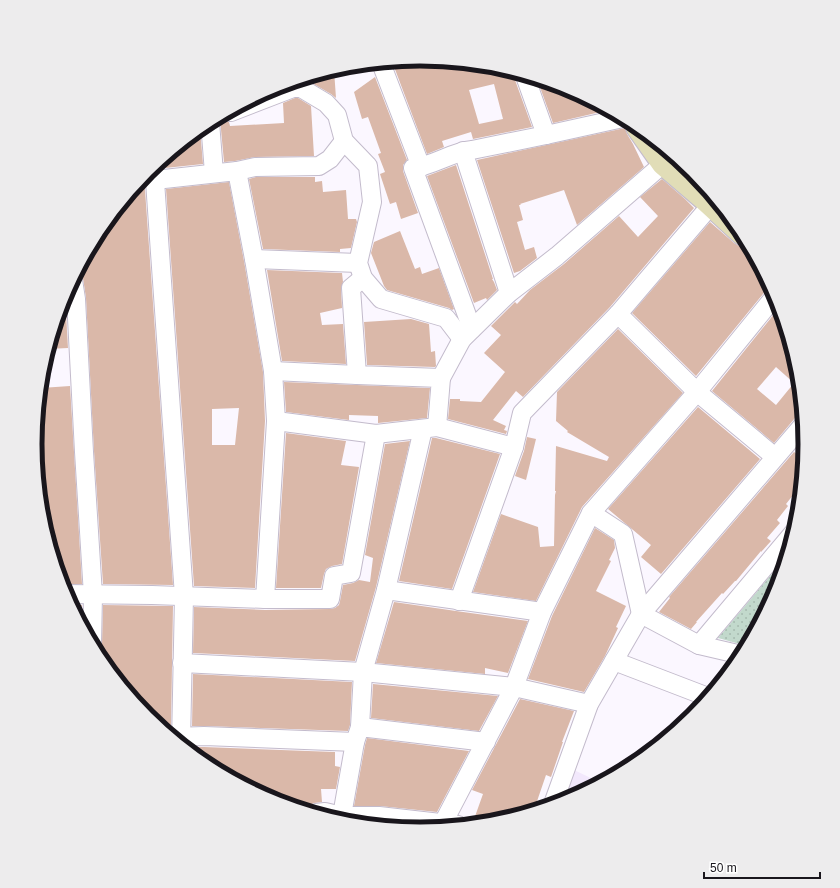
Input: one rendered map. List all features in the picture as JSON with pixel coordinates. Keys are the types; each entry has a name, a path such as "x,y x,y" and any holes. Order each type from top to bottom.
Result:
{"main road":[{"path":"648,143 663,164 706,197"}],"street":[{"path":"383,68 422,167"},
{"path":"527,82 546,136"},
{"path":"296,87 301,88 326,103 337,115 344,141 368,166 372,202 360,270 351,288 357,375"},
{"path":"467,334 413,168 422,167 463,151 546,136 614,120"},
{"path":"211,130 214,173"},
{"path":"157,173 214,173 237,171 255,167 319,166 330,159 344,141"},
{"path":"463,151 509,292"},
{"path":"343,814 358,734 363,672 430,428 441,378 467,334 509,292 557,256 663,164"},
{"path":"237,171 273,371 276,421 265,599"},
{"path":"154,176 184,596 178,734"},
{"path":"459,600 514,447 522,413 618,314 711,203"},
{"path":"254,259 360,270 381,299 446,318 467,334"},
{"path":"70,301 84,452 93,595 92,632"},
{"path":"449,821 514,687 542,612 591,513 697,392 770,303"},
{"path":"618,314 697,392 775,457"},
{"path":"273,371 441,378"},
{"path":"276,421 376,434 430,428 514,447"},
{"path":"556,797 589,704 641,614 797,431"},
{"path":"73,594 330,599 334,576 352,573 376,434"},
{"path":"591,513 623,534 641,614 699,644 735,653"},
{"path":"699,644 785,543"},
{"path":"386,590 542,612"},
{"path":"614,661 702,695"},
{"path":"182,664 363,672 514,687 589,704"},
{"path":"183,738 204,736 358,734 486,742"},
{"path":"359,817 379,816 423,822"}],"shaded area":[{"path":"574,770 593,779 587,783 565,793"}],"green space":[{"path":"778,567 759,611 740,644 718,638"}],"building":[{"path":"420,66 469,69 515,78 532,127 473,139 471,132 442,141 444,147 427,154 394,67","holes":["494,84 503,119 479,124 469,90"]},
{"path":"334,76 336,98 311,82"},
{"path":"375,77 407,160 403,165 403,171 418,213 401,219 396,202 390,204 380,174 385,172 378,154 381,153 368,117 362,119 354,92"},
{"path":"539,85 565,95 600,112 553,123"},
{"path":"298,98 311,106 314,156 255,157 224,162 220,124 225,121 229,122 230,126 284,123 283,103"},
{"path":"625,128 644,167 577,225 564,190 520,204 523,220 517,222 525,250 534,247 537,258 520,271 514,273 477,160"},
{"path":"201,137 203,164 165,168 164,166 171,160"},
{"path":"456,165 492,279 497,290 487,300 486,298 474,303 427,176"},
{"path":"256,177 315,177 315,182 322,181 323,192 346,190 348,219 356,219 357,222 351,248 340,249 340,252 263,249 249,179"},
{"path":"662,179 694,208 610,307 523,397 516,391 493,420 506,426 504,430 507,431 506,434 448,419 450,399 481,402 505,372 484,353 501,335 491,326 515,302 517,304 530,290 564,264 619,216 638,237 658,216 640,197"},
{"path":"229,182 263,372 265,421 255,588 194,586 166,189","holes":["239,408 235,445 212,445 212,409"]},
{"path":"145,186 173,585 103,584 86,298 82,276 106,234 112,225 115,225 115,221 120,214"},
{"path":"710,222 734,243 741,246 765,291 696,376 632,313"},
{"path":"400,231 415,269 420,267 422,274 439,268 454,309 452,310 387,290 384,286 371,253 374,242"},
{"path":"267,270 342,273 342,308 320,313 322,325 343,324 346,364 282,361"},
{"path":"66,312 68,348 54,349"},
{"path":"775,313 785,346 793,382 776,367 757,389 776,405 793,384 797,417 774,443 712,391"},
{"path":"411,319 429,324 431,352 435,351 436,366 367,365 364,322"},
{"path":"618,329 683,393 582,507 536,601 473,592 501,514 538,527 540,547 554,546 556,446 607,461 609,457 567,432 568,431 556,421 557,392"},
{"path":"284,382 430,388 427,418 378,423 378,416 349,415 349,420 286,412"},
{"path":"70,386 82,584 69,584 62,566 49,518 45,493 42,444 46,388"},
{"path":"698,407 760,459 661,574 641,557 651,545 608,509"},
{"path":"286,433 346,441 341,465 359,467 342,564 326,569 321,588 276,588"},
{"path":"527,437 536,439 526,480 515,476 524,451"},
{"path":"432,438 500,454 452,589 399,581"},
{"path":"410,441 376,587 355,661 193,653 194,607 265,610 330,609 339,605 343,585 359,580 370,582 373,558 365,555 385,444"},
{"path":"794,452 798,455 795,493 786,504 788,506 777,520 780,523 767,538 771,541 736,581 723,594 722,593 691,629 659,612 670,598 669,597"},
{"path":"595,528 614,540 615,548 609,560 611,561 596,591 626,606 616,627 618,628 605,656 584,692 528,679 552,616"},
{"path":"394,602 528,621 508,673 485,668 485,674 376,663"},
{"path":"78,605 82,605 82,613"},
{"path":"103,605 173,606 171,727 153,711 120,674 101,647"},
{"path":"193,674 352,682 350,725 348,731 192,726"},
{"path":"373,684 498,696 479,731 371,718"},
{"path":"520,699 574,711 551,777 546,775 536,804 494,815 474,818 483,794 472,790"},
{"path":"367,738 469,751 437,812 380,806 354,806"},
{"path":"194,747 335,752 335,766 340,767 336,789 321,789 322,802 310,805 298,802 253,783 231,771"}]}
